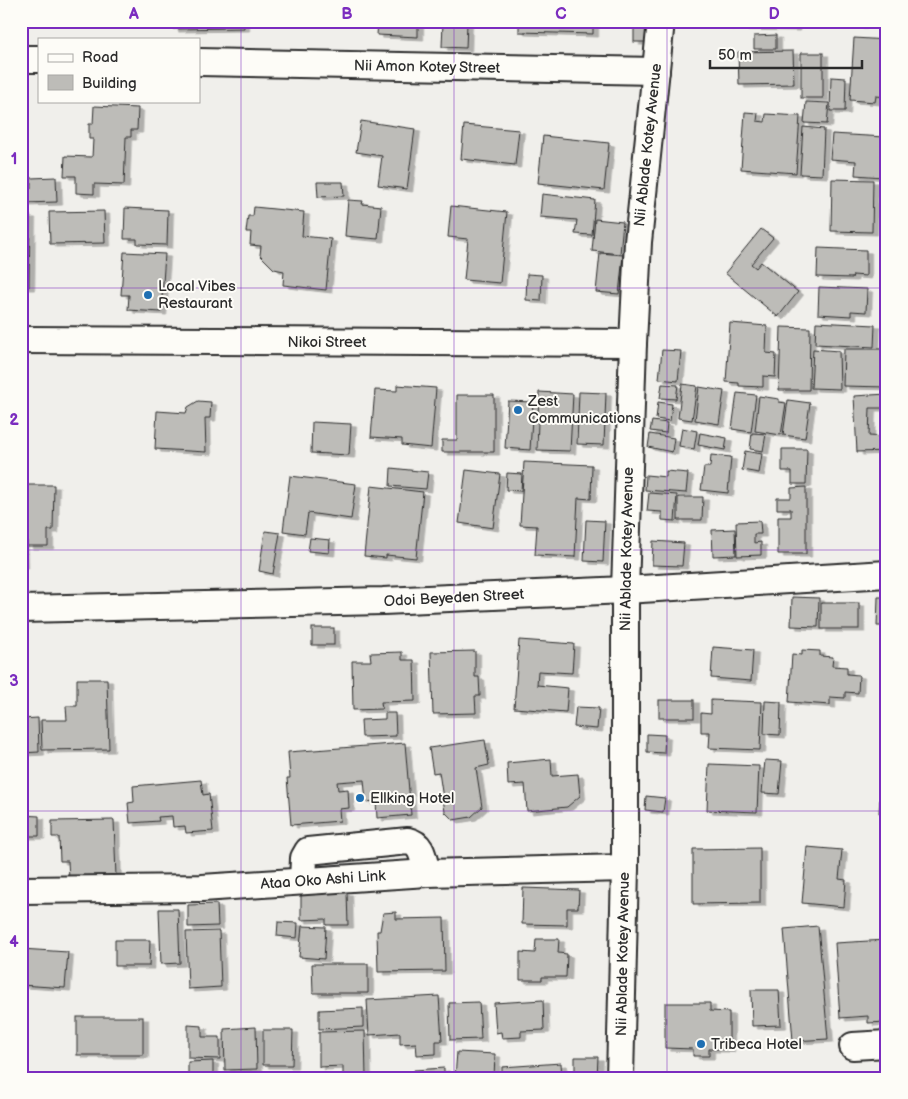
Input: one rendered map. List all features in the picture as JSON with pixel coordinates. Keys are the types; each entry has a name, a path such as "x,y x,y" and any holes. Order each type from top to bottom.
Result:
{"street":[{"name":"Nii Ablade Kotey Avenue","path":"620,1078 625,868 626,590 632,343 638,242 661,21"},
{"path":"21,59 38,59"},
{"name":"Nii Amon Kotey Street","path":"200,62 656,71"},
{"name":"Nikoi Street","path":"21,340 632,343"},
{"name":"Odoi Beyeden Street","path":"21,609 383,601 626,590 887,574"},
{"name":"Ataa Oko Ashi Link","path":"21,890 202,888 427,873 625,868"},
{"path":"853,1046 887,1044"}],"building":[{"path":"173,21 244,21 244,28 173,29"},
{"path":"378,21 418,21 418,37 377,35"},
{"path":"519,21 593,21 593,34 519,32"},
{"path":"634,21 651,21 651,42 634,42"},
{"path":"727,21 795,21 795,28 727,27"},
{"path":"801,21 820,21 820,24 801,24"},
{"path":"831,21 873,21 873,25 831,25"},
{"path":"443,22 467,23 466,48 442,47"},
{"path":"776,35 776,49 754,49 754,36"},
{"path":"854,38 887,40 887,97 876,96 875,102 850,100"},
{"path":"793,51 794,84 739,85 738,52"},
{"path":"801,53 823,53 823,98 801,98"},
{"path":"831,77 846,78 845,111 830,111"},
{"path":"806,102 829,103 827,124 804,123"},
{"path":"94,106 138,108 137,130 131,130 131,137 126,137 124,185 94,184 94,194 76,193 76,176 64,176 65,156 92,157 93,139 89,139 89,124 93,124"},
{"path":"745,112 758,113 757,121 765,122 766,114 800,116 796,173 741,169"},
{"path":"361,121 415,129 407,189 378,185 382,156 356,152"},
{"path":"464,125 519,130 515,165 461,159"},
{"path":"803,127 824,129 822,175 800,174"},
{"path":"832,134 885,137 887,170 883,170 883,177 855,175 856,161 830,159"},
{"path":"543,136 609,143 604,190 538,183"},
{"path":"56,177 57,202 24,203 23,188 31,188 31,178"},
{"path":"832,179 873,180 872,232 831,231"},
{"path":"317,182 343,182 344,196 318,197"},
{"path":"542,194 595,200 592,235 575,234 577,220 540,217"},
{"path":"348,200 363,201 362,204 381,206 378,239 345,236"},
{"path":"451,206 507,212 500,283 464,280 468,239 448,237"},
{"path":"254,207 304,212 302,236 331,239 326,290 283,285 284,271 274,269 260,255 261,246 250,245 251,232 246,232 248,216 253,216"},
{"path":"125,208 168,210 167,245 137,244 137,239 124,239"},
{"path":"104,211 105,243 50,244 49,212"},
{"path":"21,215 30,215 29,287 21,287"},
{"path":"595,219 623,222 620,254 592,251"},
{"path":"761,229 773,238 751,264 756,268 761,262 798,292 778,317 725,273"},
{"path":"818,248 866,250 866,276 853,275 852,278 817,277"},
{"path":"124,252 165,254 161,312 128,310 129,295 121,295"},
{"path":"600,253 623,255 619,294 596,292"},
{"path":"527,274 542,275 541,301 526,300"},
{"path":"819,287 867,289 866,312 851,311 851,316 818,314"},
{"path":"816,322 875,325 874,347 815,344"},
{"path":"730,323 767,326 766,353 776,354 775,377 763,376 763,387 739,386 739,383 726,382"},
{"path":"781,327 810,328 809,390 779,390"},
{"path":"813,349 839,351 840,389 811,388"},
{"path":"844,349 887,349 887,387 843,386"},
{"path":"662,350 681,351 678,381 659,379"},
{"path":"662,384 678,385 676,399 660,398"},
{"path":"682,384 697,386 692,420 678,418"},
{"path":"397,385 436,388 431,448 402,445 402,439 371,437 375,390 397,391"},
{"path":"699,387 724,391 719,424 695,420"},
{"path":"539,392 573,394 570,451 537,450"},
{"path":"579,392 606,393 604,445 577,444"},
{"path":"737,393 756,395 751,432 732,429"},
{"path":"887,394 887,451 857,452 854,396","holes":["870,408 886,408 885,437 869,436"]},
{"path":"457,395 494,395 494,452 442,452 442,440 457,440"},
{"path":"759,396 779,399 779,402 786,403 781,435 755,431"},
{"path":"788,400 810,403 805,438 783,435"},
{"path":"198,401 211,402 210,418 205,418 206,452 155,449 157,411 186,413 188,407"},
{"path":"508,401 533,402 530,450 505,448"},
{"path":"658,402 672,404 670,421 656,419"},
{"path":"652,421 667,423 666,433 650,431"},
{"path":"312,422 351,424 349,455 311,453"},
{"path":"682,428 697,431 694,449 679,446"},
{"path":"700,433 727,438 725,450 698,445"},
{"path":"752,433 766,434 763,451 750,449"},
{"path":"650,434 674,438 672,452 648,447"},
{"path":"782,449 807,449 806,484 792,484 792,471 782,471"},
{"path":"745,451 762,454 759,473 742,470"},
{"path":"711,455 731,457 728,493 701,490 704,467 710,467"},
{"path":"524,462 592,465 591,499 578,498 575,557 535,555 537,526 520,525"},
{"path":"391,468 428,472 426,489 390,486"},
{"path":"466,470 500,474 493,528 459,523"},
{"path":"666,471 688,473 686,493 645,490 646,475 666,477"},
{"path":"507,473 522,474 521,491 506,490"},
{"path":"290,476 356,484 351,519 308,513 305,534 283,531"},
{"path":"26,485 54,485 53,530 48,530 48,546 27,546"},
{"path":"371,486 423,492 416,558 386,555 386,558 364,556"},
{"path":"806,487 806,554 778,554 778,517 791,517 791,509 777,509 777,498 791,498 791,488"},
{"path":"649,493 677,495 675,521 662,520 662,512 647,511"},
{"path":"678,497 703,497 702,520 678,520"},
{"path":"22,513 23,565 21,565"},
{"path":"586,520 605,521 603,562 584,561"},
{"path":"760,521 761,534 754,534 754,543 761,542 761,555 737,556 736,522"},
{"path":"735,529 736,555 713,556 712,530"},
{"path":"265,531 280,533 273,574 259,571"},
{"path":"310,538 330,540 329,553 308,551"},
{"path":"653,541 684,543 682,566 652,565"},
{"path":"792,597 819,598 818,627 791,626"},
{"path":"878,597 887,597 887,626 877,626"},
{"path":"821,603 859,603 859,629 821,629"},
{"path":"312,628 334,628 334,645 312,645"},
{"path":"519,640 574,644 572,673 538,671 537,685 568,688 566,712 514,708"},
{"path":"713,647 753,650 751,681 711,678"},
{"path":"802,650 820,651 820,656 833,657 832,666 847,667 847,674 859,675 858,693 845,692 845,698 830,697 830,705 789,702 792,654 802,655"},
{"path":"475,651 475,677 479,677 480,696 475,696 476,713 433,714 431,652"},
{"path":"402,652 402,660 414,660 415,701 381,702 382,709 353,710 352,661 371,661 370,653"},
{"path":"77,679 107,679 109,749 42,750 41,720 67,720 66,706 77,706"},
{"path":"659,700 694,700 694,718 659,718"},
{"path":"711,700 762,702 760,750 709,748 710,732 701,732 701,713 711,714"},
{"path":"765,701 781,702 780,735 764,734"},
{"path":"576,707 599,708 597,729 574,727"},
{"path":"385,713 395,713 396,736 362,737 361,720 385,719"},
{"path":"38,718 39,752 21,753 21,719"},
{"path":"647,734 665,735 664,753 647,752"},
{"path":"485,740 489,765 476,768 482,807 471,817 453,820 445,812 439,772 433,773 429,748"},
{"path":"405,743 411,815 377,818 376,801 366,802 364,780 337,782 338,790 348,789 349,808 339,809 340,821 291,825 287,778 290,778 288,752"},
{"path":"551,759 552,776 578,774 580,796 567,807 527,811 525,784 508,785 507,763"},
{"path":"765,760 782,761 779,794 762,793"},
{"path":"709,764 759,766 757,812 707,810"},
{"path":"201,780 203,795 209,794 213,831 186,833 185,826 173,827 172,816 158,817 159,821 130,823 128,803 134,802 133,786"},
{"path":"646,796 665,798 663,812 645,810"},
{"path":"880,797 887,798 887,822 886,813 879,813"},
{"path":"21,815 39,816 39,836 21,836"},
{"path":"114,820 116,877 69,879 68,861 60,861 59,837 52,837 52,821"},
{"path":"807,847 842,850 839,879 846,880 844,907 802,903"},
{"path":"760,848 760,903 693,904 693,849"},
{"path":"523,888 579,890 578,908 567,908 567,925 522,924"},
{"path":"347,892 348,925 326,925 326,919 301,920 301,893"},
{"path":"217,904 218,926 188,927 188,905"},
{"path":"159,909 178,909 180,963 161,964"},
{"path":"396,912 396,919 444,918 445,971 378,972 377,931 380,931 383,913"},
{"path":"278,922 298,923 297,938 277,936"},
{"path":"302,926 326,927 324,959 299,957"},
{"path":"818,926 828,1039 793,1041 784,929"},
{"path":"219,931 221,987 188,989 186,932"},
{"path":"536,939 559,939 558,953 567,954 566,977 542,977 542,980 520,980 520,952 535,953"},
{"path":"115,940 150,940 149,966 115,966"},
{"path":"886,940 887,1022 868,1023 868,1016 840,1018 835,943"},
{"path":"21,949 68,952 65,988 21,985"},
{"path":"312,964 368,964 368,993 313,993"},
{"path":"751,990 779,990 781,1025 752,1026"},
{"path":"439,996 442,1041 436,1041 436,1054 417,1055 416,1043 400,1044 400,1033 369,1035 367,1000"},
{"path":"543,1000 544,1030 521,1031 521,1037 502,1038 501,1032 496,1033 494,1003"},
{"path":"479,1002 481,1039 450,1040 449,1003"},
{"path":"665,1003 710,1003 710,1011 729,1012 729,1049 709,1049 709,1056 693,1056 693,1049 665,1048"},
{"path":"363,1008 363,1027 319,1029 319,1010"},
{"path":"77,1017 143,1017 143,1055 77,1055"},
{"path":"188,1025 202,1026 202,1037 220,1037 220,1059 188,1058"},
{"path":"256,1027 257,1069 225,1070 224,1029"},
{"path":"263,1030 293,1030 292,1065 263,1065"},
{"path":"365,1031 366,1078 343,1078 343,1066 319,1067 319,1032"},
{"path":"457,1052 495,1054 494,1078 455,1078"},
{"path":"575,1057 598,1057 597,1078 575,1078"},
{"path":"213,1061 213,1078 188,1078 188,1062"},
{"path":"561,1063 562,1078 502,1078 502,1067"},
{"path":"444,1068 444,1078 414,1078 414,1070"},
{"path":"252,1072 252,1078 228,1078 228,1073"}],"place":[{"name":"Local Vibes Restaurant","path":"148,295"},
{"name":"Zest Communications","path":"518,410"},
{"name":"Ellking Hotel","path":"360,798"},
{"name":"Tribeca Hotel","path":"701,1044"}]}
